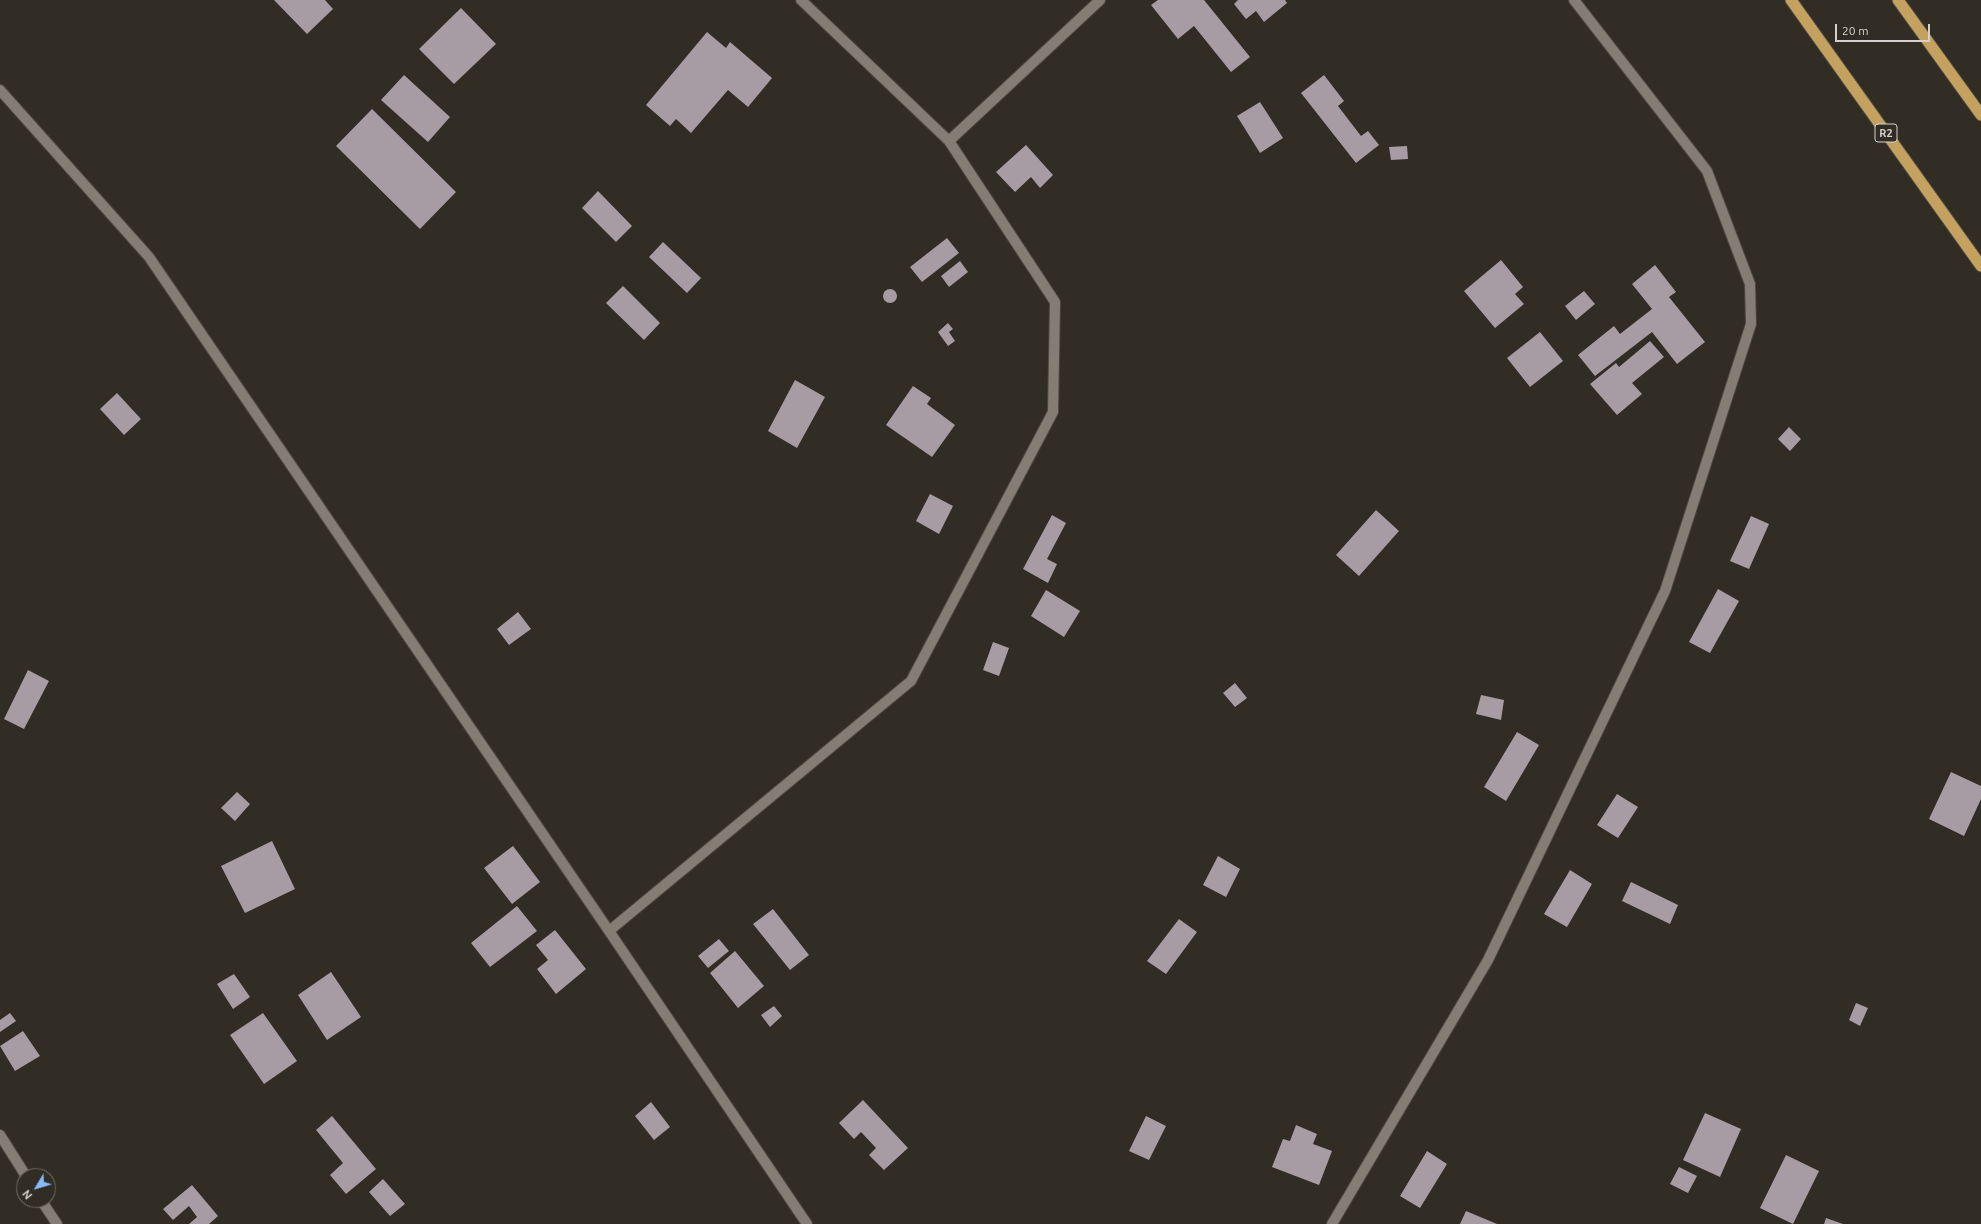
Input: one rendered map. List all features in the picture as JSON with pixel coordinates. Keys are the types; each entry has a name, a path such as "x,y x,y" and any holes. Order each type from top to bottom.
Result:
{"highway":[{"name":"R2","path":"1791,0 1981,266"},
{"path":"1898,0 1981,115"}],"street":[{"path":"609,931 911,681 1054,412 1056,302 949,142 801,0"},
{"path":"949,142 1100,0"},
{"path":"1332,1224 1488,960 1666,591 1751,324 1750,284 1707,171 1574,0"},
{"path":"0,90 149,257 807,1224"},
{"path":"0,1135 21,1168"},
{"path":"46,1208 57,1224"}],"building":[{"path":"274,0 325,0 333,9 307,34"},
{"path":"1158,0 1204,0 1250,57 1231,72 1194,26 1178,39 1151,5"},
{"path":"1238,0 1285,0 1287,3 1264,22 1256,11 1246,19 1234,4"},
{"path":"461,8 496,44 454,84 419,49"},
{"path":"707,32 726,48 730,42 772,78 748,107 728,90 691,133 676,119 670,126 646,105"},
{"path":"404,75 450,117 428,142 381,100"},
{"path":"1324,75 1344,101 1338,106 1361,136 1368,131 1379,145 1356,163 1301,93"},
{"path":"1260,102 1283,138 1260,153 1237,116"},
{"path":"372,109 456,192 420,229 336,146"},
{"path":"1026,145 1053,175 1040,188 1031,177 1015,192 996,172"},
{"path":"1407,146 1408,159 1391,160 1389,147"},
{"path":"598,191 632,226 616,242 582,208"},
{"path":"947,238 959,253 922,282 910,267"},
{"path":"663,242 701,278 687,293 649,257"},
{"path":"1501,260 1523,287 1515,294 1524,304 1495,328 1464,291"},
{"path":"960,261 968,272 949,287 941,276"},
{"path":"1655,265 1676,292 1669,297 1705,342 1677,364 1652,332 1595,376 1578,355 1614,326 1620,334 1652,309 1632,284"},
{"path":"623,286 660,323 644,340 606,303"},
{"path":"887,289 893,289 897,293 897,299 893,303 887,303 883,299 883,293"},
{"path":"1584,291 1595,304 1576,320 1565,306"},
{"path":"948,323 953,329 949,332 955,341 948,346 938,332"},
{"path":"1540,332 1563,361 1530,387 1507,358"},
{"path":"1650,341 1664,357 1632,383 1642,394 1617,415 1590,384 1616,363 1619,367"},
{"path":"795,380 825,397 797,448 768,431"},
{"path":"913,386 931,398 927,404 955,425 932,457 886,425"},
{"path":"117,393 141,419 124,435 100,409"},
{"path":"1789,427 1801,439 1790,451 1778,439"},
{"path":"930,494 953,506 939,534 916,521"},
{"path":"1376,510 1399,531 1359,576 1336,555"},
{"path":"1052,515 1066,523 1047,559 1057,564 1048,583 1023,569"},
{"path":"1751,516 1769,524 1749,569 1730,561"},
{"path":"1718,589 1739,601 1710,653 1689,642"},
{"path":"1046,590 1080,611 1064,637 1031,616"},
{"path":"518,612 531,629 509,645 497,629"},
{"path":"993,642 1009,648 999,676 983,670"},
{"path":"28,670 49,681 24,729 4,719"},
{"path":"1235,683 1247,698 1235,707 1223,693"},
{"path":"1481,695 1504,700 1501,720 1476,714"},
{"path":"1517,732 1539,745 1506,801 1484,787"},
{"path":"1951,772 1981,786 1981,799 1964,836 1929,819"},
{"path":"237,792 250,804 235,821 221,808"},
{"path":"1617,794 1638,807 1618,838 1597,825"},
{"path":"272,841 295,889 245,913 221,866"},
{"path":"513,846 540,882 512,904 484,868"},
{"path":"1218,856 1240,869 1226,897 1203,885"},
{"path":"1570,870 1592,884 1567,927 1544,914"},
{"path":"1631,882 1678,905 1670,924 1622,901"},
{"path":"517,906 537,931 490,967 471,943"},
{"path":"773,909 809,955 790,970 753,924"},
{"path":"1179,919 1197,932 1166,974 1147,961"},
{"path":"555,930 586,969 556,994 537,969 548,960 536,945"},
{"path":"719,939 729,951 708,968 698,956"},
{"path":"735,951 764,986 738,1008 710,973"},
{"path":"331,972 361,1017 327,1040 298,995"},
{"path":"234,974 250,997 233,1009 217,984"},
{"path":"1856,1003 1868,1008 1860,1026 1849,1020"},
{"path":"774,1006 782,1016 770,1027 761,1015"},
{"path":"10,1013 16,1021 0,1032 0,1020"},
{"path":"263,1013 297,1061 264,1084 230,1035"},
{"path":"23,1031 40,1056 15,1071 0,1046"},
{"path":"863,1100 908,1148 884,1170 869,1155 876,1148 861,1132 854,1139 839,1123"},
{"path":"651,1102 670,1127 654,1140 635,1116"},
{"path":"1705,1113 1741,1129 1720,1177 1683,1160"},
{"path":"332,1116 376,1169 346,1194 330,1175 343,1163 316,1130"},
{"path":"1146,1116 1166,1126 1149,1160 1129,1151"},
{"path":"1296,1125 1317,1134 1313,1144 1332,1151 1319,1185 1272,1167 1283,1139 1290,1141"},
{"path":"1427,1151 1447,1164 1420,1208 1400,1196"},
{"path":"1786,1155 1819,1171 1793,1224 1760,1208"},
{"path":"1679,1167 1697,1176 1688,1193 1670,1184"},
{"path":"383,1179 405,1204 390,1216 369,1192"},
{"path":"192,1185 218,1216 209,1224 189,1224 197,1217 189,1206 173,1220 163,1209"},
{"path":"1466,1211 1497,1224 1460,1224"},
{"path":"1826,1218 1843,1224 1824,1224"}]}
